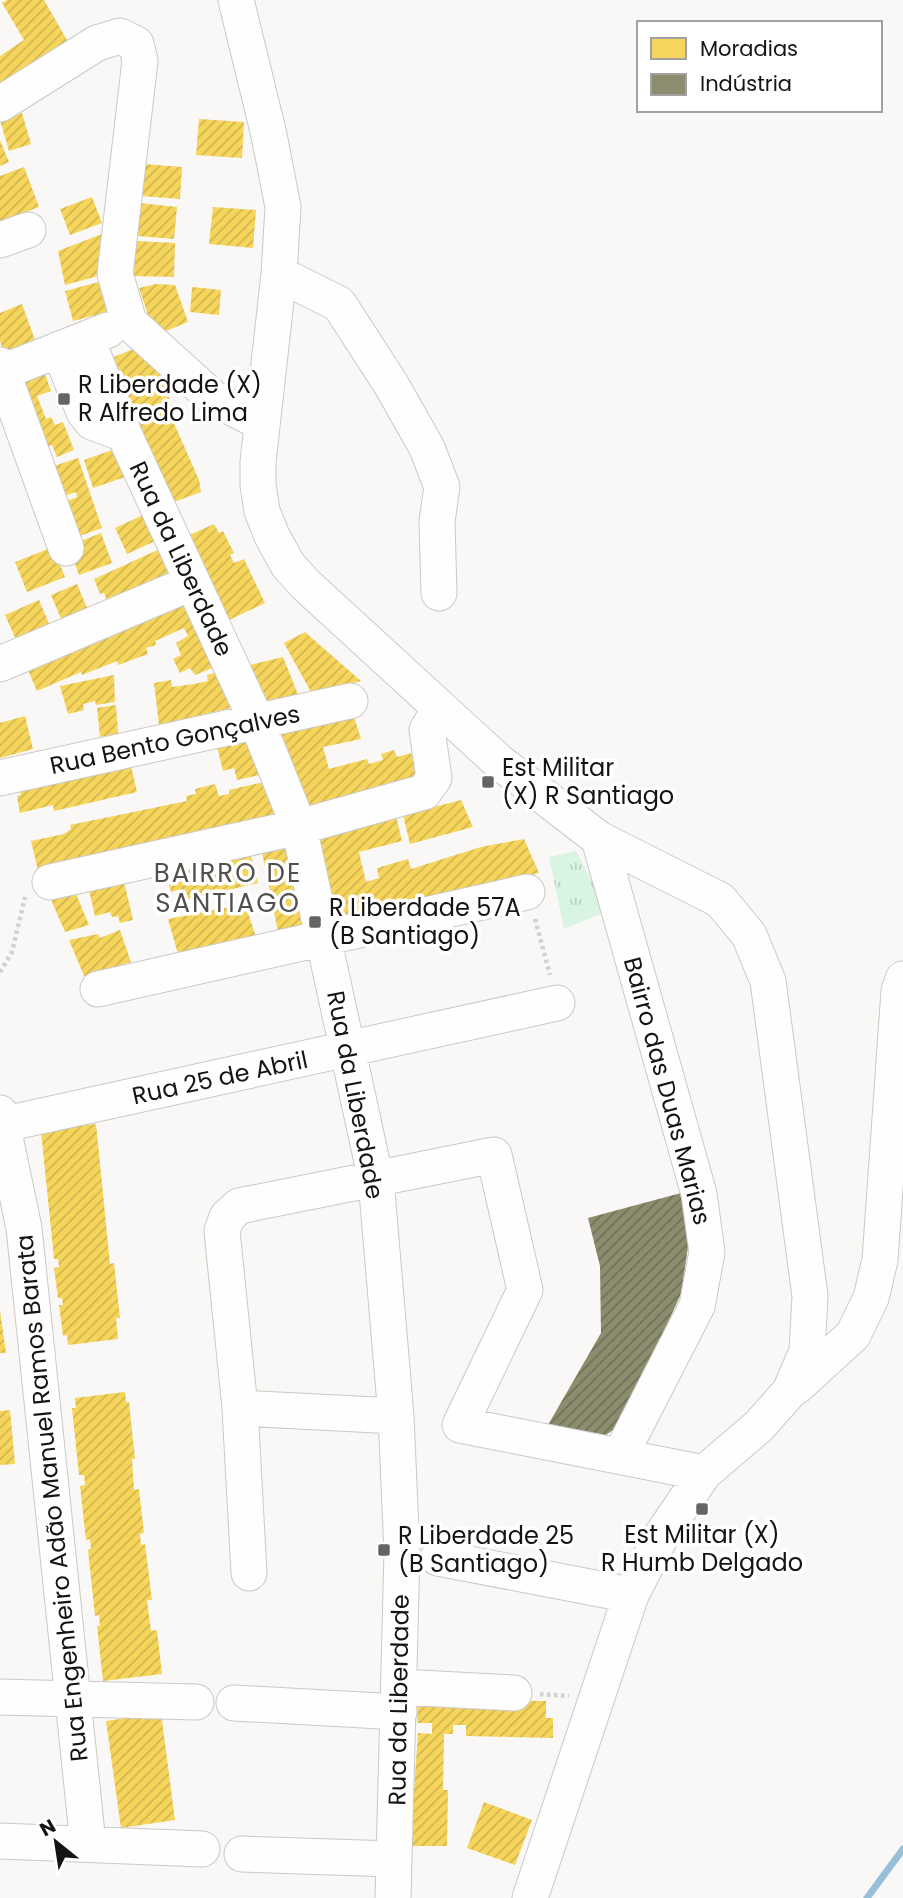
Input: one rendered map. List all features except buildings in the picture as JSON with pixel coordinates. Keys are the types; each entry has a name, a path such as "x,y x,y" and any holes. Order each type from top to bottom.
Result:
{"street":[{"path":"236,0 283,207 279,274 258,462 262,511 288,565 339,618 498,761 599,839 720,900 749,935 768,981 810,1296 807,1350 790,1391"},
{"path":"0,104 97,43 120,36 136,44 140,61 115,274 129,322 213,398 262,423"},
{"path":"279,274 339,304 428,448 442,487 437,521 439,593"},
{"path":"66,548 1,370 129,322"},
{"name":"Rua da Liberdade","path":"73,344 84,412 92,422 124,434 257,722 299,827 376,1181 396,1416 402,1553 393,1898"},
{"path":"0,664 191,583"},
{"name":"Rua Bento Gonçalves","path":"0,778 350,701"},
{"path":"38,887 299,827 424,792 434,778 427,730 440,709"},
{"name":"Bairro das Duas Marias","path":"599,839 699,1194 707,1252 697,1306 621,1454"},
{"path":"98,989 527,892"},
{"path":"530,1898 631,1595 661,1536 704,1473 760,1426 790,1391 853,1335 871,1298 880,1260 887,1124 899,991 903,979"},
{"name":"Rua 25 de Abril","path":"2,1119 348,1051 558,1003"},
{"name":"Rua Engenheiro Adão Manuel Ramos Barata","path":"2,1119 24,1228 88,1844"},
{"path":"249,1573 240,1408 222,1231 228,1217 239,1206 376,1181 494,1155 525,1290 460,1425 621,1454 704,1473"},
{"path":"240,1408 396,1416"},
{"path":"438,1558 631,1595"},
{"path":"234,1703 514,1693"},
{"path":"0,1697 196,1702"},
{"path":"0,1841 202,1849"},
{"path":"242,1854 394,1859"}],"path":[{"path":"0,972 12,952 38,887"},
{"path":"527,892 558,1003"},
{"path":"514,1693 596,1697"}],"green space":[{"path":"576,851 607,911 564,929 549,857"}],"waterway":[{"path":"867,1898 903,1849"}],"place":[{"name":"R Liberdade (X) R Alfredo Lima","path":"64,399"},
{"name":"Est Militar (X) R Santiago","path":"488,782"},
{"name":"R Liberdade 57A (B Santiago)","path":"315,922"},
{"name":"Est Militar (X) R Humb Delgado","path":"702,1509"},
{"name":"R Liberdade 25 (B Santiago)","path":"384,1550"}],"district":[{"name":"BAIRRO DE SANTIAGO","path":"228,888"}]}
